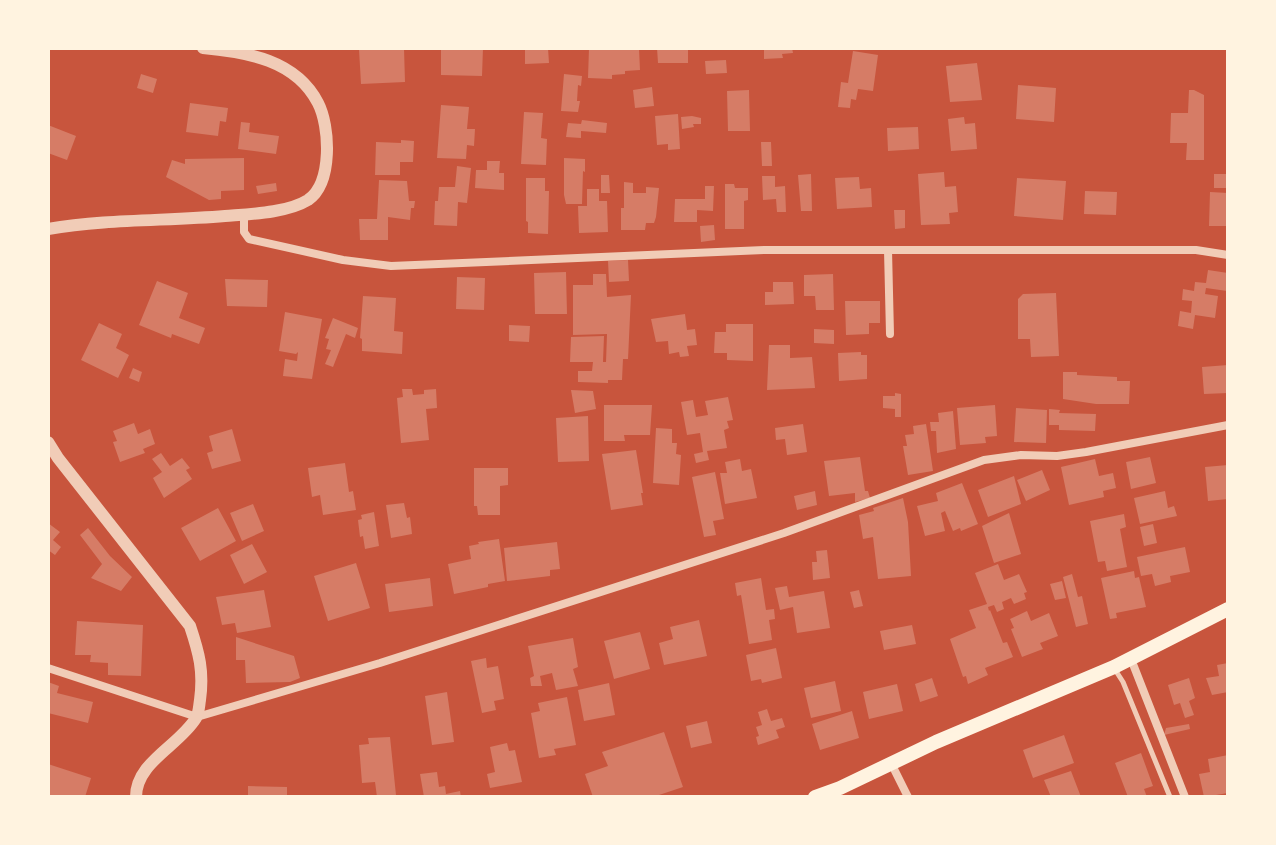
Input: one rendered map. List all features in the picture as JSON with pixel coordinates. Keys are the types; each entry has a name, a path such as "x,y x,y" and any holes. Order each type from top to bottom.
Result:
{"main road":[{"path":"815,797 1114,667 1228,609"}],"street":[{"path":"48,229 278,211 310,199 323,181 327,150 324,114 313,92 294,72 275,62 203,48"},
{"path":"244,214 244,232 249,239 343,260 391,266 764,250 1196,250 1228,255"},
{"path":"888,250 890,334"},
{"path":"136,797 136,786 155,758 197,717 380,663 784,533 984,460 1086,452 1228,425"},
{"path":"48,442 190,626 199,652 203,680 197,717"},
{"path":"1131,659 1185,797"},
{"path":"48,668 197,717"},
{"path":"891,763 908,797"}],"lane":[{"path":"1114,667 1170,797"}],"building":[{"path":"404,48 405,82 361,84 359,49"},
{"path":"441,48 483,48 482,76 441,75"},
{"path":"525,48 548,48 549,63 525,64"},
{"path":"589,48 639,48 640,70 612,75 612,79 588,78"},
{"path":"657,48 688,48 688,63 658,63"},
{"path":"764,48 792,48 793,53 782,54 783,58 764,59"},
{"path":"853,51 878,55 873,91 858,89 856,100 851,99 850,108 838,107 841,82 848,83"},
{"path":"726,60 727,73 706,74 705,61"},
{"path":"977,63 982,100 950,102 946,66"},
{"path":"141,74 157,79 153,93 137,88"},
{"path":"564,74 582,76 581,86 578,85 578,112 561,111"},
{"path":"1018,85 1056,88 1054,122 1016,119"},
{"path":"652,87 654,106 635,108 633,90"},
{"path":"749,90 750,131 728,131 727,91"},
{"path":"1189,90 1204,95 1204,160 1186,160 1187,143 1170,143 1171,113 1188,113"},
{"path":"190,103 228,108 226,122 220,121 218,136 186,132"},
{"path":"441,105 469,107 467,129 475,129 474,146 467,145 466,159 437,158"},
{"path":"524,112 543,113 541,138 547,139 546,165 521,164"},
{"path":"678,114 680,149 668,150 668,144 657,145 655,116"},
{"path":"681,117 701,118 701,124 682,129"},
{"path":"964,117 965,124 975,123 977,149 951,151 948,119"},
{"path":"582,120 607,123 606,133 581,131 581,138 566,137 568,123 581,124"},
{"path":"241,122 250,123 249,132 279,136 276,154 238,149"},
{"path":"48,125 76,136 67,160 48,153"},
{"path":"918,127 919,149 888,151 887,128"},
{"path":"401,140 414,141 413,162 400,162 400,175 375,175 376,142 401,143"},
{"path":"761,142 771,142 772,166 762,166"},
{"path":"244,158 244,190 221,191 221,199 209,200 166,177 172,160 185,164 185,159"},
{"path":"564,158 585,159 582,204 566,204"},
{"path":"487,161 500,161 499,173 504,173 504,190 475,188 476,170 487,170"},
{"path":"457,166 471,168 467,203 458,202 457,226 434,225 439,187 455,187"},
{"path":"944,172 945,187 956,186 958,212 949,213 950,224 921,225 918,174"},
{"path":"811,174 812,211 801,211 798,175"},
{"path":"1214,174 1227,174 1228,188 1214,188"},
{"path":"601,175 609,175 610,193 601,193"},
{"path":"762,176 775,176 775,187 785,186 786,212 777,212 776,199 763,200"},
{"path":"859,177 860,189 871,188 872,207 837,209 835,178"},
{"path":"526,178 545,178 545,191 549,191 548,234 528,233"},
{"path":"1017,178 1066,181 1063,220 1014,216"},
{"path":"379,180 407,181 409,201 415,201 414,208 411,208 410,220 388,217 388,240 360,240 359,219 377,219"},
{"path":"624,182 633,183 633,193 646,193 646,187 659,188 654,223 646,223 645,230 621,230"},
{"path":"276,183 277,191 258,194 256,186"},
{"path":"725,184 748,188 748,200 744,201 744,229 725,229"},
{"path":"705,186 714,186 713,211 697,210 697,222 674,222 675,199 705,199"},
{"path":"587,189 599,189 599,201 607,201 608,232 579,233 578,206 587,206"},
{"path":"1085,191 1117,192 1116,215 1084,214"},
{"path":"1210,192 1228,193 1228,226 1209,226"},
{"path":"894,210 905,210 905,228 895,229"},
{"path":"714,225 715,240 701,242 700,226"},
{"path":"628,260 629,281 609,282 608,261"},
{"path":"1208,270 1228,273 1227,291 1206,288 1205,294 1218,296 1215,318 1195,315 1193,329 1178,326 1180,311 1191,313 1192,301 1182,300 1183,289 1194,291 1195,282 1206,283"},
{"path":"566,272 567,314 535,314 534,273"},
{"path":"593,274 606,274 607,297 631,295 628,359 623,359 622,380 608,380 608,383 578,382 578,371 592,371 593,362 570,362 571,337 604,336 603,362 606,362 607,334 573,335 573,285 593,285"},
{"path":"833,274 834,310 816,310 815,296 804,296 804,275"},
{"path":"457,277 485,278 484,310 456,309"},
{"path":"225,279 268,280 267,307 227,306"},
{"path":"157,281 188,293 179,318 205,328 199,344 172,334 171,338 139,325"},
{"path":"773,282 793,282 794,304 765,305 765,292 773,292"},
{"path":"1056,293 1059,356 1031,357 1030,339 1018,339 1018,299 1023,294"},
{"path":"363,296 396,298 394,331 403,332 402,354 362,351"},
{"path":"845,301 880,301 880,323 869,323 869,334 846,335"},
{"path":"285,312 322,319 312,379 283,376 285,359 297,361 298,352 279,351"},
{"path":"685,314 687,330 695,329 697,345 687,346 689,356 680,357 679,352 669,354 668,341 656,342 651,319"},
{"path":"333,318 358,328 355,338 346,334 333,367 325,364 331,350 326,349 329,339 325,338"},
{"path":"99,323 122,334 116,348 129,355 118,378 81,360"},
{"path":"726,324 753,324 753,361 727,360 727,353 714,353 715,332 726,332"},
{"path":"509,325 530,326 529,342 509,341"},
{"path":"814,329 834,330 834,344 814,343"},
{"path":"769,345 790,345 790,358 812,357 815,388 767,390"},
{"path":"861,352 861,355 867,355 867,379 839,381 838,353"},
{"path":"1228,365 1228,393 1204,394 1202,367"},
{"path":"133,368 142,372 139,382 129,378"},
{"path":"1063,372 1130,381 1129,404 1096,404 1063,399"},
{"path":"402,389 412,389 413,395 436,389 437,408 426,409 429,440 401,443 397,398 403,397"},
{"path":"571,390 593,391 596,409 575,413"},
{"path":"895,393 901,394 901,417 895,417 895,409 883,408 883,396 895,396"},
{"path":"728,397 733,420 727,421 729,428 724,430 727,448 707,451 709,460 696,463 694,454 703,452 700,433 687,435 681,402 693,400 696,417 708,415 705,401"},
{"path":"604,405 652,405 650,435 624,435 625,441 604,441"},
{"path":"995,405 997,436 985,437 986,443 960,445 957,408"},
{"path":"1016,408 1047,410 1046,443 1014,442"},
{"path":"1049,409 1060,410 1059,413 1096,414 1095,431 1059,430 1059,425 1049,425"},
{"path":"953,411 956,449 937,453 936,431 931,431 930,422 939,422 938,413"},
{"path":"588,416 589,461 558,462 556,418"},
{"path":"134,423 138,434 150,429 155,444 143,449 145,453 120,462 113,442 117,441 113,431"},
{"path":"803,424 807,452 787,455 785,439 776,440 775,428"},
{"path":"926,424 933,471 908,475 903,446 907,446 905,435 914,434 913,426"},
{"path":"656,428 672,429 672,443 677,443 676,454 681,455 679,485 653,483"},
{"path":"232,429 241,461 212,469 207,453 213,451 209,436"},
{"path":"636,450 643,505 611,510 602,454"},
{"path":"161,453 170,466 182,458 190,468 186,470 192,479 164,498 153,478 162,472 152,459"},
{"path":"860,457 865,491 868,491 870,498 855,502 855,493 829,496 824,461"},
{"path":"1150,457 1156,483 1131,489 1126,462"},
{"path":"740,459 742,471 751,469 757,498 725,504 720,473 727,473 725,462"},
{"path":"1095,459 1099,476 1113,473 1116,488 1103,491 1104,497 1069,505 1061,467"},
{"path":"345,463 349,492 353,491 356,510 323,515 320,495 312,497 308,468"},
{"path":"1228,465 1228,499 1208,501 1205,467"},
{"path":"474,468 508,468 508,485 500,486 500,515 478,515 477,506 474,506"},
{"path":"1042,470 1050,490 1026,501 1017,480"},
{"path":"715,472 724,519 713,521 716,535 704,537 692,477"},
{"path":"1014,476 1021,504 988,517 978,490"},
{"path":"962,483 978,524 953,531 945,511 941,513 945,531 925,536 917,506 938,501 936,493"},
{"path":"815,491 817,505 797,510 794,496"},
{"path":"1165,491 1168,508 1174,506 1177,516 1140,524 1134,498"},
{"path":"903,498 908,522 911,576 878,579 873,537 863,539 859,515"},
{"path":"404,503 412,534 391,538 386,505"},
{"path":"253,504 264,531 242,541 230,513"},
{"path":"218,508 236,541 200,561 181,528"},
{"path":"374,512 379,546 365,549 358,520 362,519 361,515"},
{"path":"1009,513 1021,554 994,563 982,526"},
{"path":"1124,514 1126,527 1120,529 1127,567 1107,571 1105,561 1098,562 1090,521"},
{"path":"48,523 60,532 53,540 61,547 55,555 48,550"},
{"path":"1153,524 1157,543 1144,546 1140,527"},
{"path":"88,528 132,577 121,591 91,578 102,564 80,535"},
{"path":"499,539 505,581 454,594 448,564 471,559 469,546"},
{"path":"557,542 560,569 550,570 550,576 507,581 504,548"},
{"path":"252,544 267,572 244,584 230,555"},
{"path":"1185,547 1190,572 1170,576 1171,582 1155,586 1152,574 1141,576 1137,557"},
{"path":"827,550 830,578 813,580 812,562 817,562 816,551"},
{"path":"356,563 370,608 328,621 314,576"},
{"path":"998,564 1004,580 1019,574 1027,592 1024,593 1026,599 1014,604 1011,598 1002,602 1004,609 997,612 994,605 988,607 1003,643 1007,642 1013,657 985,668 988,675 968,684 950,639 976,628 969,610 987,604 975,573"},
{"path":"1134,571 1135,578 1139,577 1146,607 1116,613 1117,618 1110,619 1101,578"},
{"path":"1072,574 1078,597 1082,596 1088,624 1076,627 1063,577"},
{"path":"430,578 433,606 389,612 385,584"},
{"path":"761,578 766,610 774,609 775,619 769,620 772,640 749,644 741,595 737,596 735,583"},
{"path":"1062,581 1066,598 1055,600 1050,584"},
{"path":"787,586 789,597 824,591 830,628 797,633 793,607 780,610 775,588"},
{"path":"264,590 271,627 237,633 235,623 222,625 216,597"},
{"path":"859,590 863,606 854,608 850,592"},
{"path":"1027,611 1031,621 1049,613 1058,636 1040,643 1043,649 1022,657 1010,619"},
{"path":"699,620 707,656 664,665 659,643 673,639 670,627"},
{"path":"77,621 143,625 141,676 108,675 108,663 90,662 91,655 75,655"},
{"path":"912,625 916,644 884,650 880,631"},
{"path":"640,632 650,669 614,679 604,641"},
{"path":"236,637 294,656 300,678 290,682 246,683 245,660 236,660"},
{"path":"573,638 578,667 573,669 578,686 556,690 552,673 540,676 542,686 531,686 530,678 534,676 528,646"},
{"path":"776,648 782,678 762,683 761,679 751,681 746,655"},
{"path":"486,658 487,668 498,666 504,699 494,701 496,710 482,713 471,661"},
{"path":"1228,663 1228,692 1212,695 1206,678 1219,676 1217,665"},
{"path":"932,678 938,696 920,702 915,684"},
{"path":"1189,678 1195,698 1189,701 1194,715 1185,718 1180,703 1174,705 1168,685"},
{"path":"835,681 841,711 811,718 804,688"},
{"path":"48,682 59,686 57,693 93,702 88,723 48,713"},
{"path":"609,683 615,715 584,721 578,690"},
{"path":"897,684 903,711 869,719 863,692"},
{"path":"447,692 454,742 432,745 425,696"},
{"path":"567,697 576,745 554,749 556,755 539,758 531,713 540,711 538,703"},
{"path":"767,709 771,721 782,718 785,727 776,730 779,738 758,745 756,727 762,725 758,712"},
{"path":"852,711 859,738 820,750 812,724"},
{"path":"707,721 712,743 691,748 686,726"},
{"path":"1189,724 1190,729 1164,735 1166,728"},
{"path":"664,732 683,787 653,797 593,797 585,774 608,766 602,752"},
{"path":"1064,735 1074,763 1033,778 1023,750"},
{"path":"390,737 396,795 377,797 375,782 362,783 359,745 369,744 368,738"},
{"path":"507,743 509,751 515,750 522,782 490,788 487,774 495,772 490,747"},
{"path":"1141,753 1153,786 1144,789 1147,797 1128,797 1115,763"},
{"path":"1228,755 1228,793 1204,797 1199,774 1210,772 1208,759"},
{"path":"48,764 91,778 85,797 48,797"},
{"path":"1071,771 1081,797 1051,797 1044,780"},
{"path":"437,772 439,787 445,786 446,794 460,791 461,797 424,797 420,774"},
{"path":"248,786 287,787 287,797 248,797"}]}
